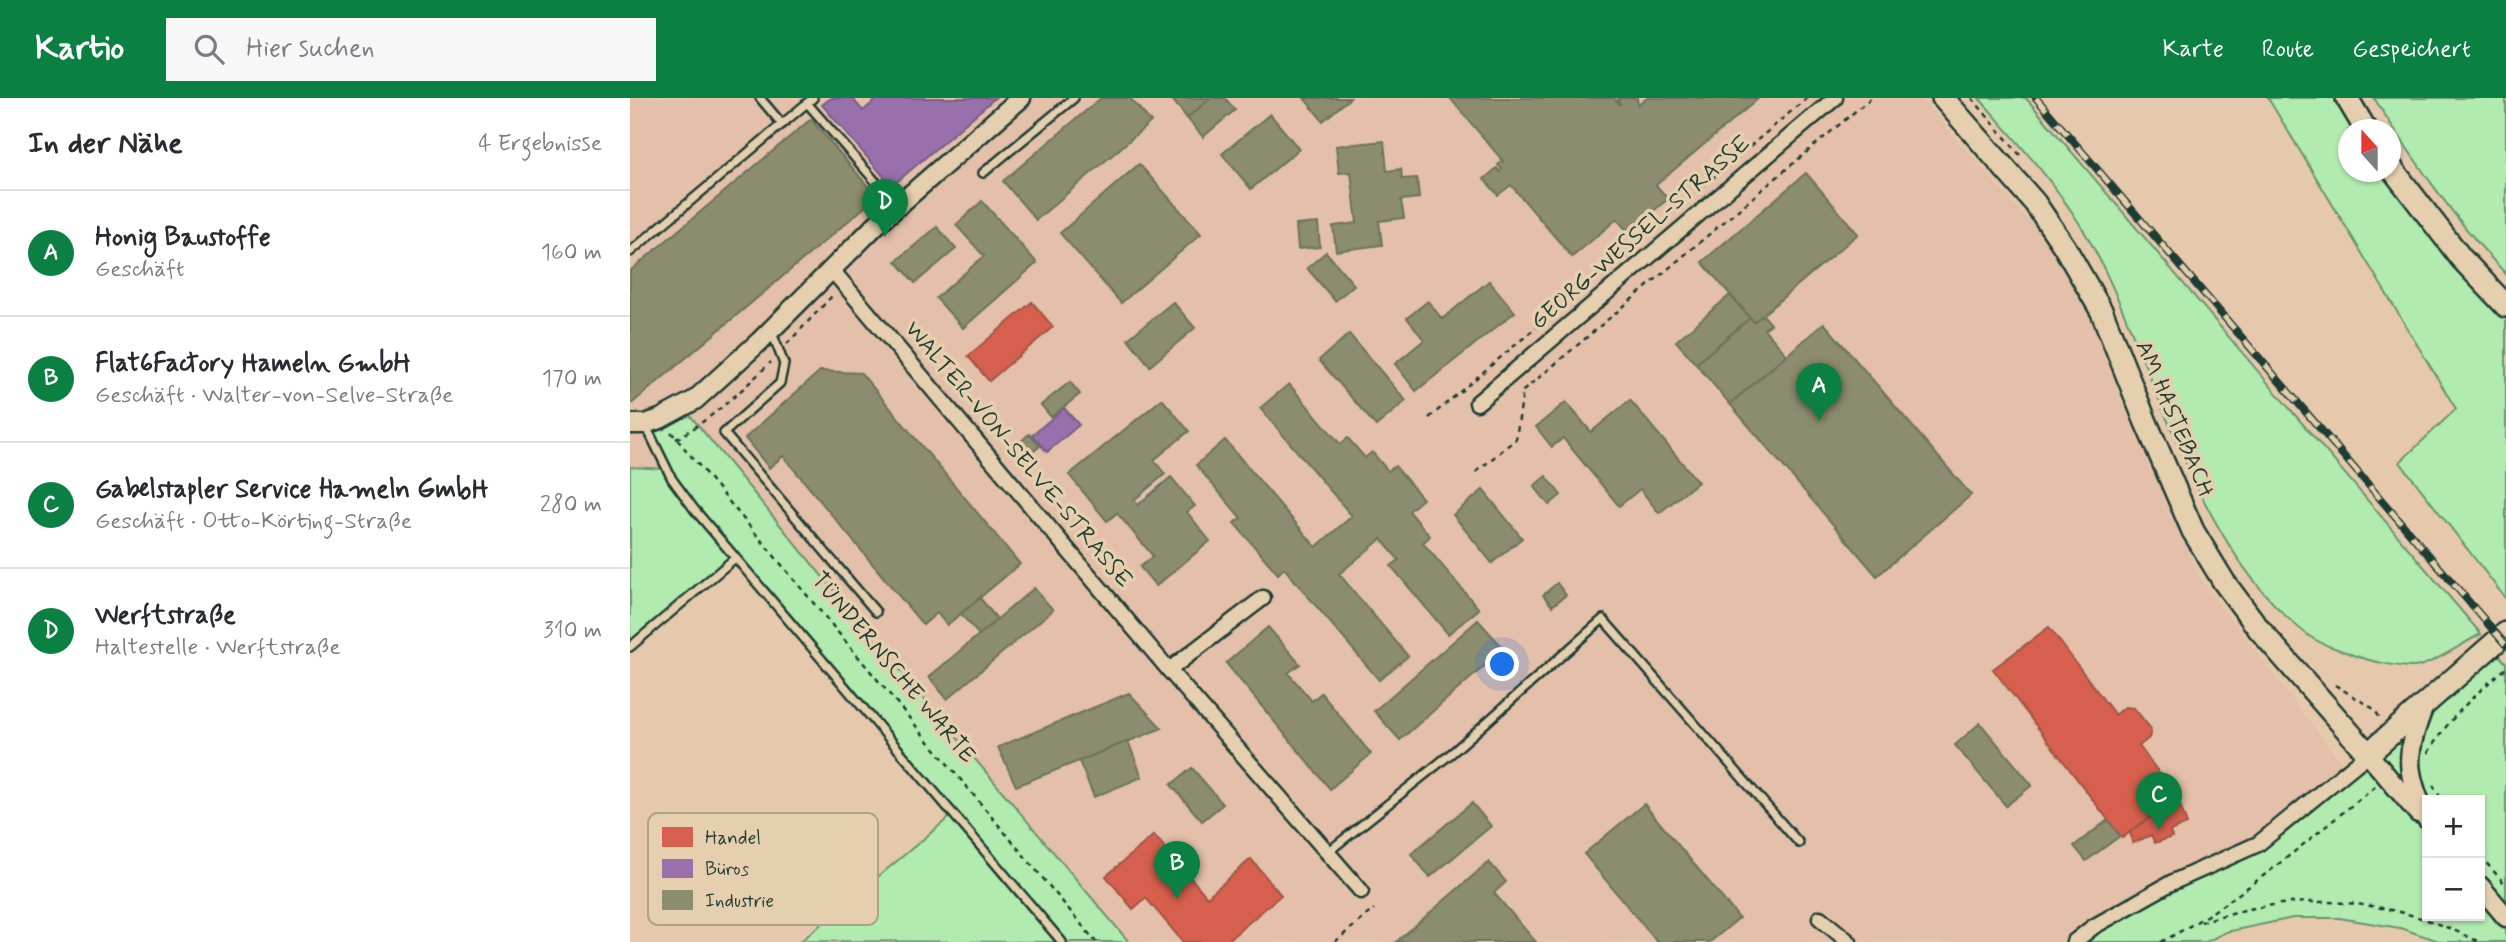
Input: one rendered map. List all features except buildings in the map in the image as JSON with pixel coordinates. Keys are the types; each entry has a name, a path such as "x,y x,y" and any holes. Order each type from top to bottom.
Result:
{"main road":[{"name":"AM HASTEBACH","path":"1943,98 2035,203 2064,246 2102,312 2145,421 2193,531 2224,582 2259,629 2368,754"},
{"path":"2347,98 2359,119"},
{"path":"2401,180 2461,258 2506,306"},
{"path":"2368,754 2506,633"}],"street":[{"path":"645,422 695,400 771,330 837,277 897,206 1021,98"},
{"name":"GEORG-WESSEL-STRASSE","path":"1477,403 1835,98"},
{"name":"WALTER-VON-SELVE-STRASSE","path":"837,277 1169,670 1361,891"},
{"path":"1169,670 1262,598"},
{"path":"2422,809 2408,762 2411,738 2424,706"},
{"path":"2074,942 2093,927 2171,883 2258,844 2368,754 2422,816"},
{"path":"2485,892 2506,917"},
{"path":"1820,918 1849,942"}],"lane":[{"path":"760,98 782,124"},
{"path":"984,173 1074,98"},
{"path":"630,253 810,100 897,206"},
{"path":"771,330 784,364 780,383 724,433 876,612"},
{"path":"645,422 672,480 735,558 1062,942"},
{"path":"630,647 735,558"},
{"path":"1327,852 1453,752 1603,619 1799,843"}],"path":[{"path":"1430,418 1807,98"},
{"path":"1476,472 1516,439 1523,391 1871,98"},
{"path":"1972,98 2019,154"},
{"path":"676,439 705,422 729,403 780,353 837,277"},
{"name":"TÜNDERNSCHE WARTE","path":"645,422 676,439 1096,942"},
{"path":"2427,755 2451,719 2506,668"},
{"path":"2333,684 2374,709 2390,734"},
{"path":"2161,942 2196,923 2262,877 2387,777"},
{"path":"2482,858 2506,885"},
{"path":"2196,923 2269,904 2344,901 2413,915 2479,942"},
{"path":"1335,942 1374,909"}],"shaded area":[{"path":"630,98 1920,98 2042,236 2091,315 2121,400 2201,580 2360,788 2167,942 1077,942 667,469 630,467"}],"green space":[{"path":"1979,98 2026,98 2481,634 2420,666 2396,666 2359,657 2319,642 2269,599 2236,556 2207,507 2182,454 2116,294 2092,245 2054,187"},
{"path":"2268,98 2346,98 2358,119 2338,119 2338,182 2399,182 2506,308 2506,599 2400,462 2456,409"},
{"path":"2374,98 2506,98 2506,274 2452,211 2420,167 2401,138 2401,119 2388,119"},
{"path":"684,408 1129,942 1063,942 736,557 673,479 647,424"},
{"path":"630,467 667,469 735,558 630,647"},
{"path":"2492,647 2506,663 2506,942 2442,942 2400,928 2339,918 2293,918 2226,932 2206,942 2076,942 2094,928 2259,845 2368,756 2422,822 2422,921 2485,921 2485,795 2422,795 2422,819 2370,754"},
{"path":"951,816 1057,942 801,941 820,925 878,925 878,877"}],"railway":[{"path":"2036,98 2506,645"}],"place":[{"name":"Werftstraße","path":"885,237"},
{"name":"Honig Baustoffe","path":"1819,421"},
{"name":"Gabelstapler Service Hameln GmbH","path":"2159,830"},
{"name":"Flat6Factory Hameln GmbH","path":"1177,899"}]}
